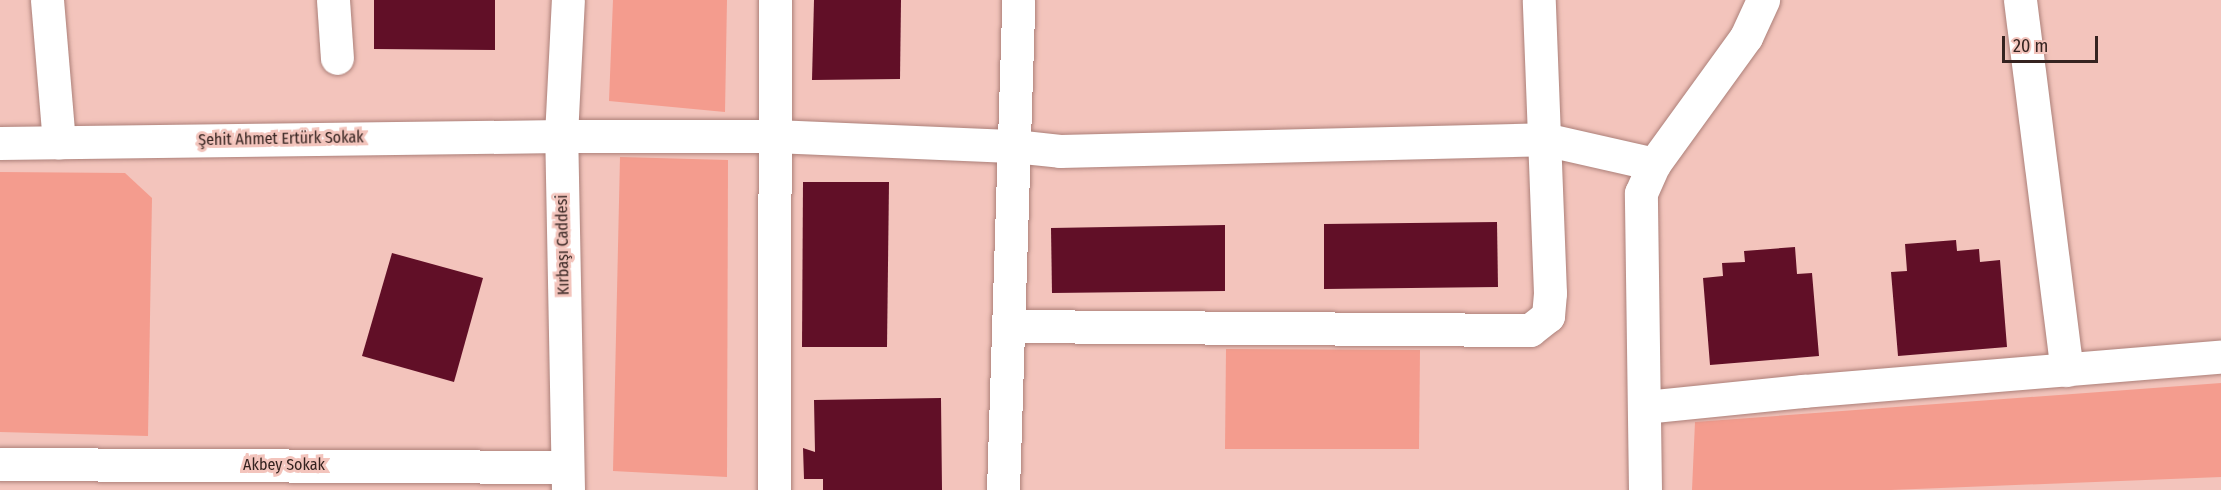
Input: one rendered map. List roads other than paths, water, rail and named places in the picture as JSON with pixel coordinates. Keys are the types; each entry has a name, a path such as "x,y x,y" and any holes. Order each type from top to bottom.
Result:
{"street":[{"path":"47,0 59,142"},
{"path":"333,0 337,58"},
{"name":"Kırbaşı Caddesi","path":"567,479 561,136 568,0"},
{"path":"774,490 775,0"},
{"path":"1003,490 1018,0"},
{"path":"1008,326 1530,330 1548,316 1550,294 1539,0"},
{"path":"1645,490 1641,193 1654,164 1746,37 1763,0"},
{"path":"2020,0 2067,370"},
{"name":"Şehit Ahmet Ertürk Sokak","path":"0,143 561,136 774,136 1014,146 1060,151 1544,139 1654,164"},
{"path":"1645,407 1803,391 2221,357"},
{"name":"Akbey Sokak","path":"0,464 567,479"}]}
